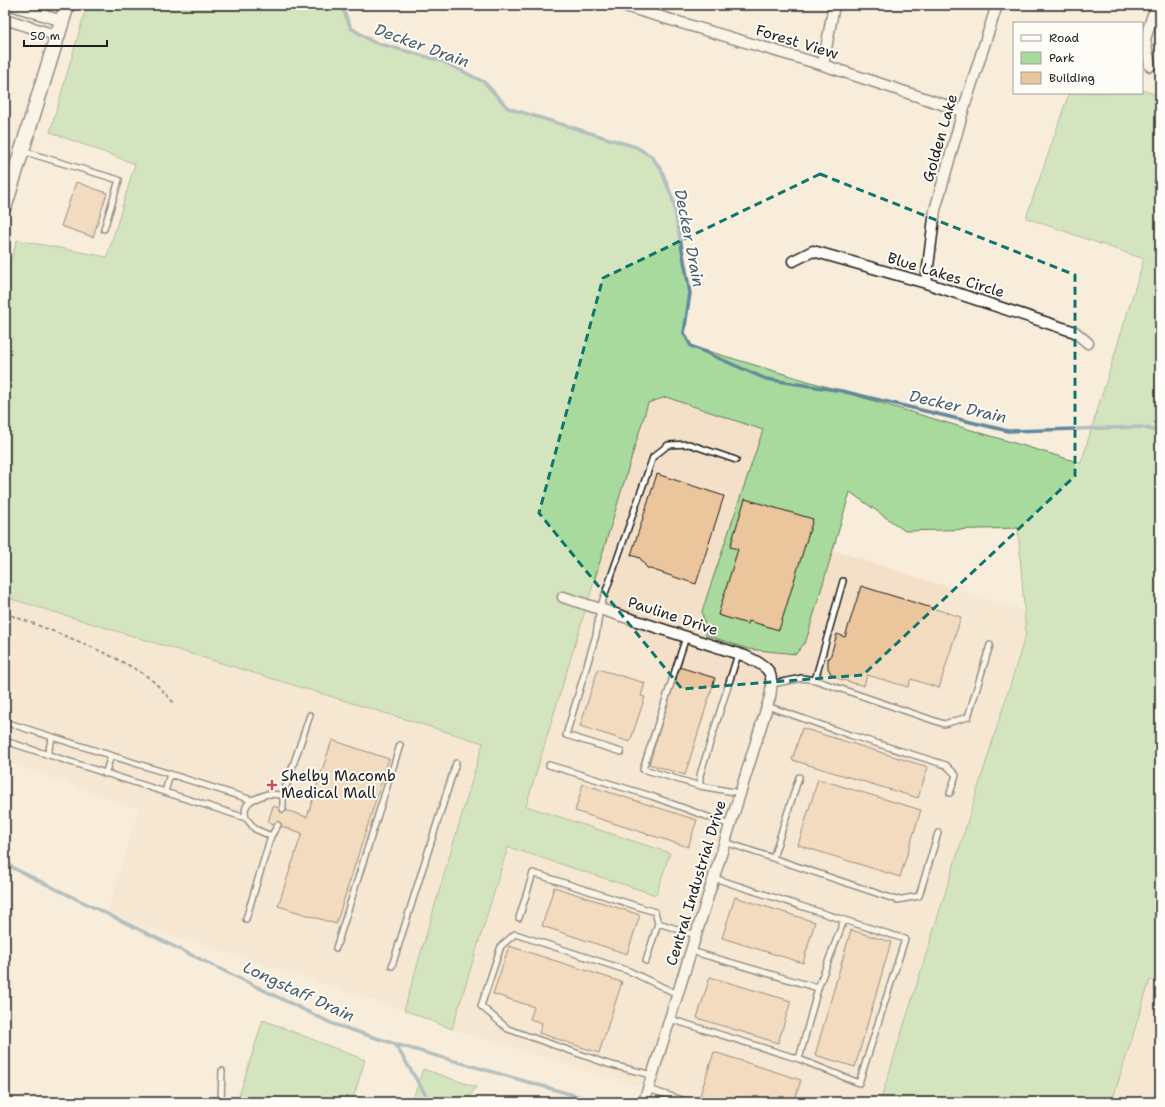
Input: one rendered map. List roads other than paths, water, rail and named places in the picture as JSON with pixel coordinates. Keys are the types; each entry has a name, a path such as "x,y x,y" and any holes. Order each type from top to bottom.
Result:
{"street":[{"path":"11,5 62,21"},
{"path":"5,205 67,5"},
{"name":"Forest View","path":"621,5 823,66 963,111"},
{"path":"823,66 834,5"},
{"name":"Golden Lake","path":"926,283 935,210 963,111 997,5"},
{"path":"1150,66 1145,39 1156,5"},
{"path":"5,18 58,36"},
{"name":"Blue Lakes Circle","path":"793,262 813,251 926,283 1075,332 1088,343"},
{"name":"Pauline Drive","path":"563,597 738,654 760,663 770,671"},
{"name":"Central Industrial Drive","path":"644,1102 767,706 772,684 770,671"}],"lane":[{"path":"21,151 119,180 104,230"},
{"path":"621,752 566,735 596,635 600,608 653,457 668,445 689,444 736,460"},
{"path":"815,680 843,581"},
{"path":"686,637 643,769 700,786 740,793"},
{"path":"772,684 802,678 815,680 944,724 968,717 990,645"},
{"path":"700,786 700,775 738,654"},
{"path":"767,706 850,735 946,765 956,775 950,793"},
{"path":"282,809 283,795 310,715"},
{"path":"5,722 252,800"},
{"path":"47,755 52,738"},
{"path":"5,741 246,818"},
{"path":"336,948 400,745"},
{"path":"106,774 111,756"},
{"path":"392,966 456,763"},
{"path":"549,765 650,796 730,825"},
{"path":"164,792 170,774"},
{"path":"773,858 799,778"},
{"path":"271,836 255,829 246,818 244,812 247,804 252,800 267,794 283,795"},
{"path":"246,919 271,836 278,825"},
{"path":"725,842 898,900 919,896 938,833"},
{"path":"519,918 533,873 655,912 658,923 646,961"},
{"path":"670,1019 799,1059 859,1083 905,939 714,878"},
{"path":"799,1059 818,988 844,920"},
{"path":"658,923 696,935"},
{"path":"652,1075 608,1064 508,1029 481,1006 501,946 515,934 629,971 677,994"},
{"path":"691,951 818,988"},
{"path":"221,1102 222,1071"},
{"path":"648,1089 689,1102"}],"waterway":[{"name":"Decker Drain","path":"341,5 351,28 373,42 442,61 484,82 508,108 636,147 651,156 661,169 673,200 690,293 684,333 691,346 766,379 842,391 1008,431 1142,427 1160,432"},
{"name":"Longstaff Drain","path":"5,862 15,869 333,1024 395,1044 598,1102"},
{"path":"395,1044 430,1102"}],"place":[{"name":"Shelby Macomb Medical Mall","path":"272,785"}]}
